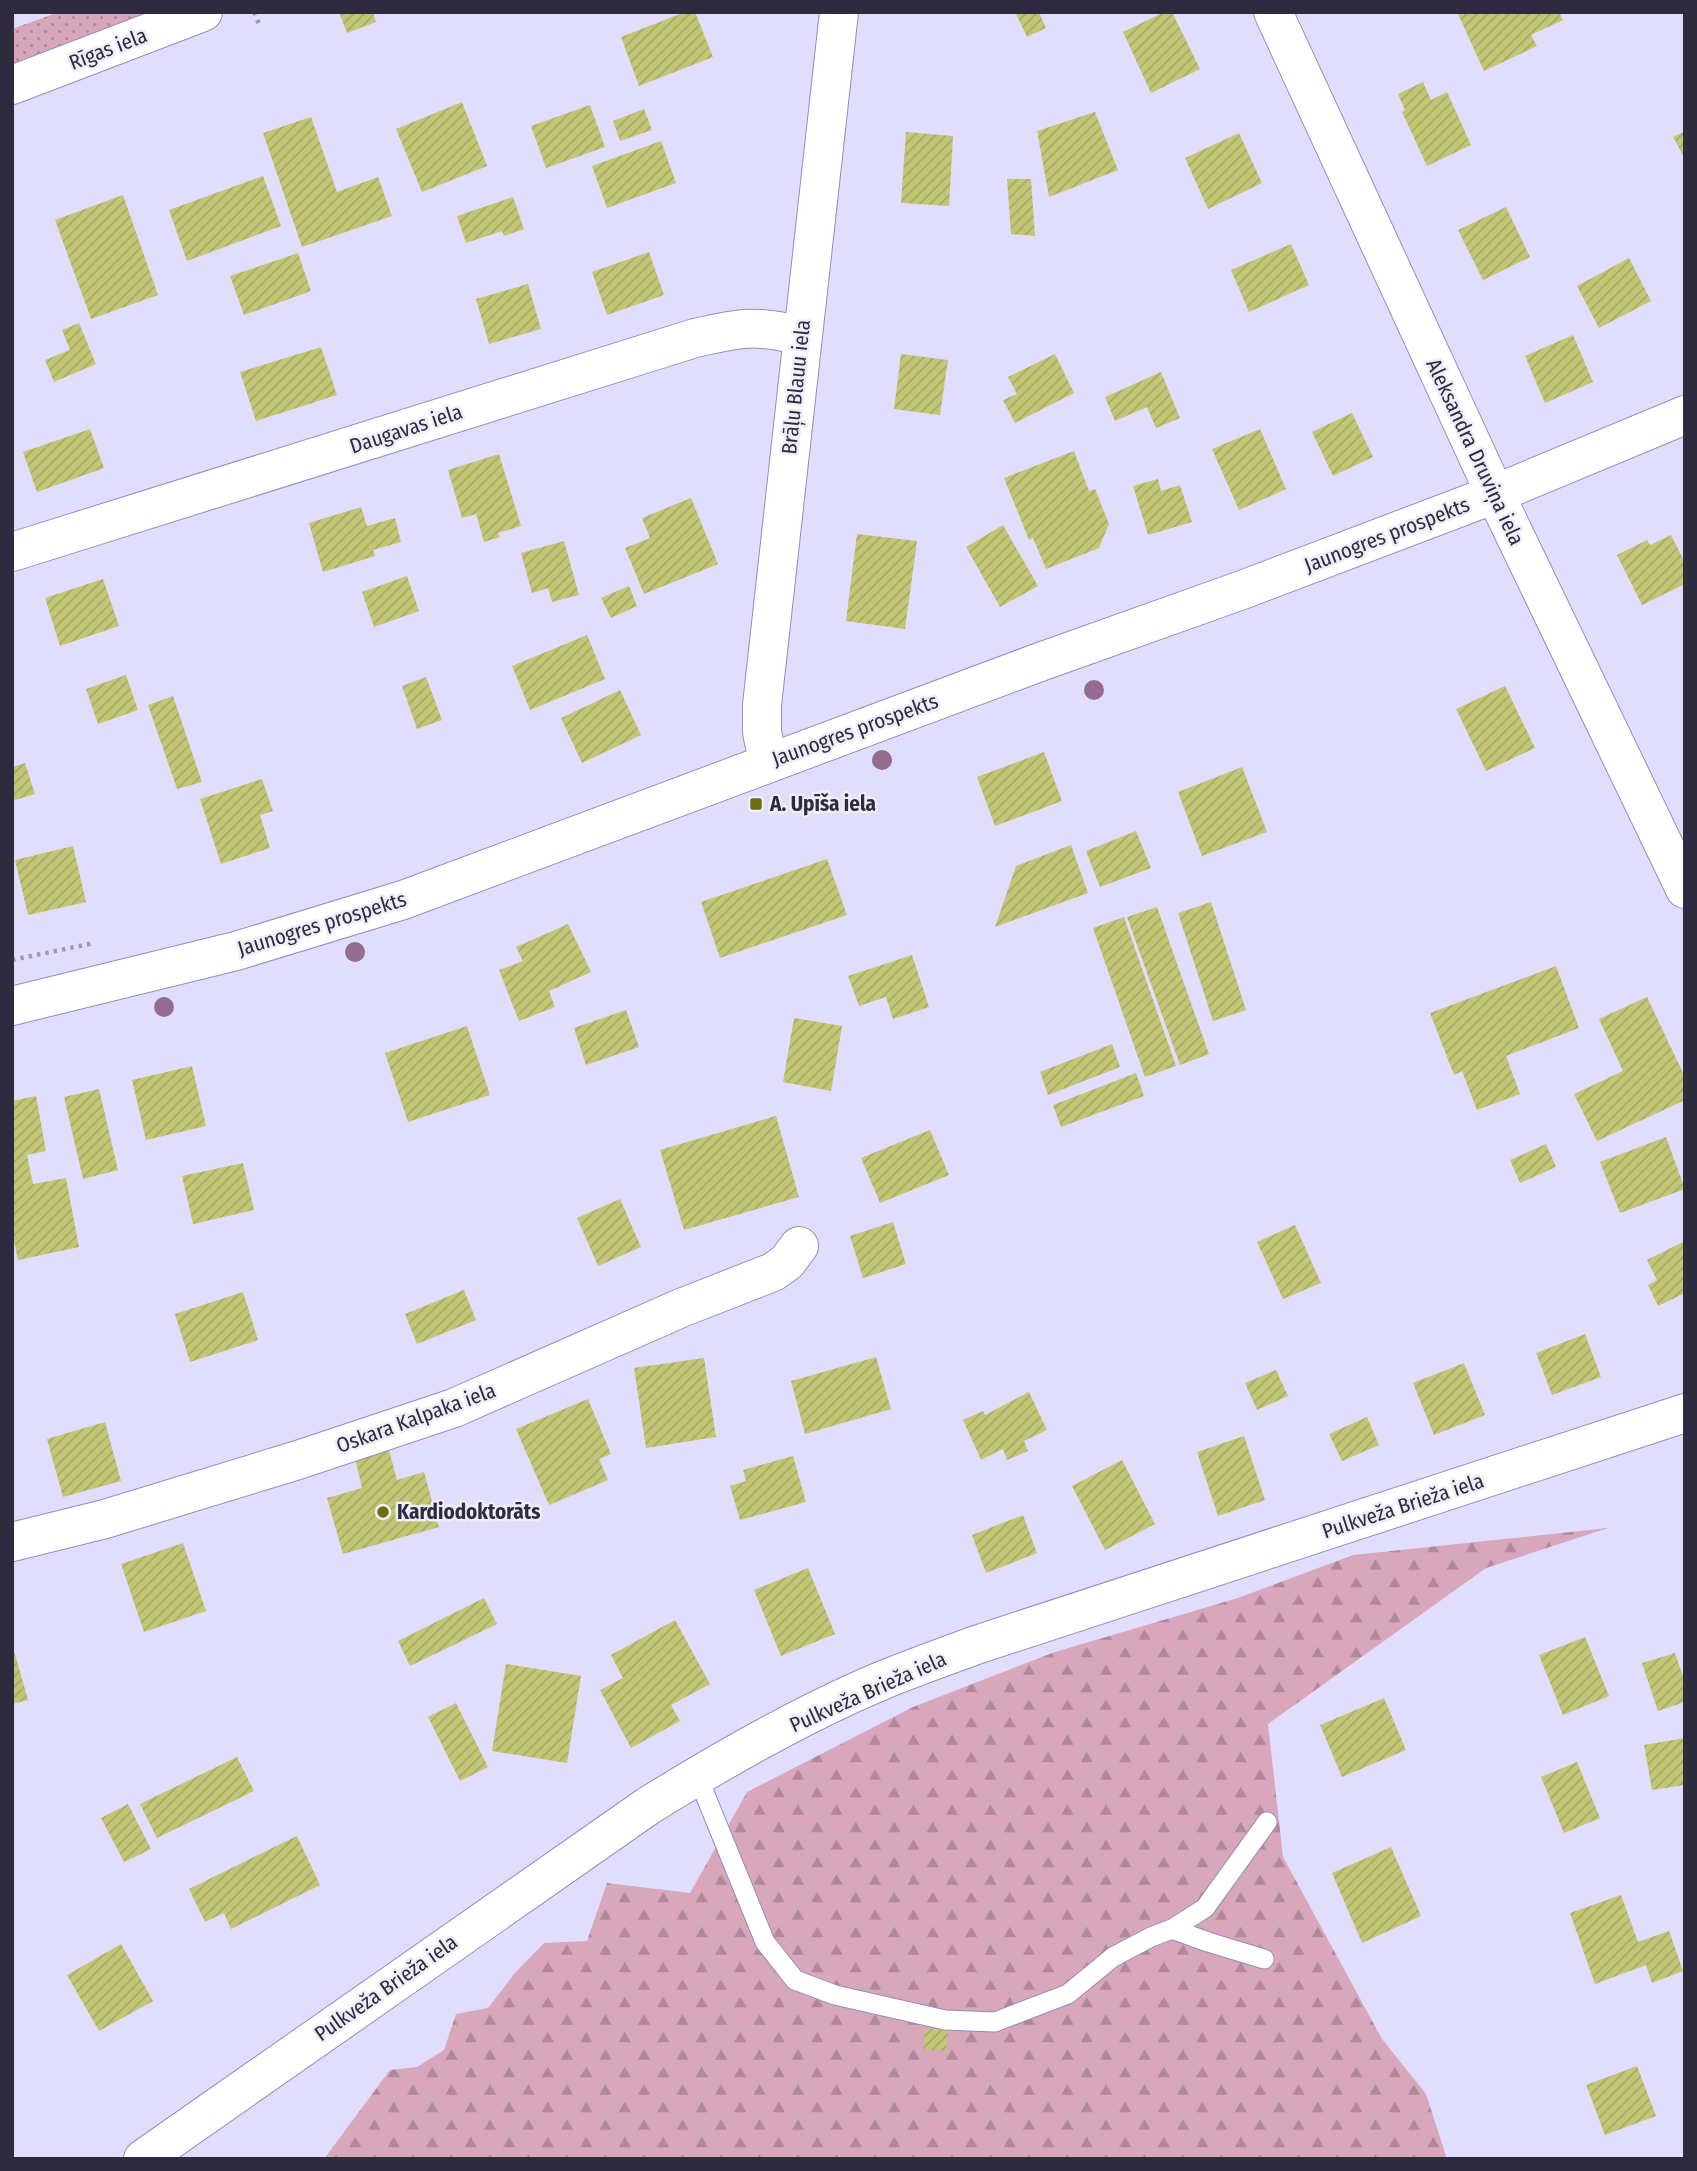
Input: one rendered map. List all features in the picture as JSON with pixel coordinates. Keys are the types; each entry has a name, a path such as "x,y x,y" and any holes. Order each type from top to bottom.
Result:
{"street":[{"name":"Rīgas iela","path":"12,85 204,12"},
{"name":"Brāļu Blauu iela","path":"768,762 762,732 762,705 839,12"},
{"name":"Aleksandra Druviņa iela","path":"1273,12 1378,245 1495,494 1685,888"},
{"name":"Daugavas iela","path":"12,552 695,338 735,328 770,328 802,336"},
{"name":"Jaunogres prospekts","path":"12,1006 236,951 403,900 768,762 1242,590 1495,494 1685,415"},
{"name":"Oskara Kalpaka iela","path":"12,1542 105,1519 298,1460 454,1408 681,1308 773,1272 787,1262 799,1246"},
{"name":"Pulkveža Brieža iela","path":"143,2159 578,1853 697,1775 796,1722 880,1682 976,1645 1685,1413"}],"lane":[{"path":"697,1775 765,1942 795,1980 835,1995 945,2020 995,2022 1068,1994 1113,1956 1172,1929 1205,1908 1267,1822"},
{"path":"1172,1929 1264,1959"}],"path":[{"path":"254,12 259,24"},
{"path":"12,960 96,942"}],"green space":[{"path":"59,12 165,12 12,70 12,29"},
{"path":"1608,1528 1486,1568 1268,1724 1283,1857 1382,2039 1426,2094 1447,2159 324,2159 390,2070 417,2067 444,2050 456,2014 488,2008 515,1973 544,1943 587,1941 607,1883 690,1893 747,1792 913,1707 1055,1652 1238,1598 1353,1555"}],"building":[{"path":"339,12 373,12 376,22 347,33"},
{"path":"685,12 695,12 713,57 639,86 621,37"},
{"path":"1015,12 1039,12 1046,28 1027,37"},
{"path":"1164,12 1172,12 1200,69 1151,93 1123,32"},
{"path":"1457,12 1501,12 1502,15 1508,12 1559,12 1563,20 1531,35 1537,46 1484,71"},
{"path":"1423,82 1431,100 1447,92 1471,145 1427,166 1402,112 1405,110 1398,94"},
{"path":"462,102 487,166 422,192 396,129"},
{"path":"590,105 605,147 546,168 531,126"},
{"path":"644,109 652,130 620,141 613,121"},
{"path":"1095,112 1118,170 1049,197 1037,131"},
{"path":"311,117 337,192 378,177 392,216 302,247 263,133"},
{"path":"1685,131 1685,159 1673,137"},
{"path":"906,132 953,136 949,206 901,203"},
{"path":"1239,133 1262,183 1208,209 1185,158"},
{"path":"661,141 676,183 607,208 592,166"},
{"path":"263,176 281,226 187,261 169,210"},
{"path":"1007,179 1031,179 1035,236 1011,234"},
{"path":"123,195 158,295 91,319 55,220"},
{"path":"513,197 524,229 504,236 502,231 466,243 457,216"},
{"path":"1506,207 1530,257 1483,280 1458,230"},
{"path":"1291,244 1309,285 1249,312 1231,270"},
{"path":"649,252 664,295 607,315 592,272"},
{"path":"298,253 311,291 244,315 230,276"},
{"path":"1629,258 1651,301 1599,328 1577,286"},
{"path":"528,284 541,329 489,344 476,299"},
{"path":"79,323 96,364 54,382 45,360 70,350 62,330"},
{"path":"1573,335 1593,382 1545,403 1525,356"},
{"path":"321,347 337,395 256,421 240,372"},
{"path":"901,354 948,360 940,415 894,409"},
{"path":"1055,354 1074,393 1015,423 1003,400 1017,394 1008,377"},
{"path":"1161,372 1180,418 1156,428 1147,407 1115,421 1105,397"},
{"path":"1352,413 1373,457 1333,476 1312,432"},
{"path":"90,429 104,468 37,492 23,452"},
{"path":"1260,429 1286,489 1239,510 1212,449"},
{"path":"1074,451 1089,491 1095,489 1109,524 1099,548 1046,569 1033,538 1029,540 1004,478"},
{"path":"499,454 521,526 498,533 500,537 484,542 476,514 462,518 448,470"},
{"path":"1158,479 1161,491 1180,485 1192,522 1148,535 1133,486"},
{"path":"691,498 718,564 644,594 625,548 650,538 642,518"},
{"path":"361,507 367,526 395,518 401,542 373,550 375,556 323,572 309,523"},
{"path":"1003,525 1038,586 1000,607 966,547"},
{"path":"857,534 917,541 905,629 846,621"},
{"path":"1671,535 1685,563 1685,584 1642,605 1617,555 1647,540 1650,545"},
{"path":"564,541 579,595 552,602 548,588 532,593 521,553"},
{"path":"407,576 419,611 374,627 362,592"},
{"path":"103,579 119,626 60,646 45,598"},
{"path":"629,586 637,606 611,618 601,598"},
{"path":"587,635 605,679 530,710 512,666"},
{"path":"126,675 138,710 98,724 86,689"},
{"path":"426,677 442,720 417,729 402,686"},
{"path":"1505,686 1535,748 1486,771 1456,709"},
{"path":"620,690 641,735 582,763 561,718"},
{"path":"173,696 202,782 177,789 148,705"},
{"path":"1044,752 1062,801 995,826 977,777"},
{"path":"25,763 35,794 12,801 12,767"},
{"path":"1242,767 1267,832 1202,856 1178,792"},
{"path":"262,779 273,811 260,815 270,848 221,864 200,799"},
{"path":"1136,831 1151,868 1100,887 1086,851"},
{"path":"1071,845 1088,893 995,927 1016,866"},
{"path":"73,846 86,902 28,915 15,860"},
{"path":"827,859 847,915 720,958 701,902"},
{"path":"1211,902 1246,1010 1213,1021 1178,913"},
{"path":"1157,907 1209,1054 1180,1065 1127,917"},
{"path":"1124,917 1176,1066 1145,1077 1093,928"},
{"path":"568,924 591,972 549,991 555,1007 519,1021 499,970 523,961 516,947"},
{"path":"912,955 929,1007 893,1019 886,997 859,1006 848,976"},
{"path":"1556,966 1579,1028 1506,1056 1520,1094 1477,1110 1462,1071 1454,1075 1430,1013"},
{"path":"1647,997 1685,1077 1685,1100 1597,1141 1574,1094 1623,1071 1599,1019"},
{"path":"626,1010 639,1047 586,1065 574,1028"},
{"path":"794,1018 842,1026 831,1091 783,1082"},
{"path":"467,1026 490,1095 408,1122 385,1053"},
{"path":"1112,1044 1120,1067 1048,1095 1040,1072"},
{"path":"192,1066 206,1126 146,1140 132,1080"},
{"path":"1136,1073 1144,1096 1061,1127 1053,1105"},
{"path":"99,1089 118,1170 83,1179 64,1097"},
{"path":"36,1096 46,1151 27,1155 33,1184 66,1178 79,1247 18,1260 12,1232 12,1101"},
{"path":"776,1116 799,1197 684,1230 660,1150"},
{"path":"930,1130 949,1175 880,1203 861,1158"},
{"path":"1666,1137 1685,1189 1620,1213 1600,1162"},
{"path":"1546,1144 1556,1167 1520,1183 1510,1160"},
{"path":"243,1163 254,1210 193,1224 182,1176"},
{"path":"620,1199 641,1247 598,1266 577,1218"},
{"path":"893,1222 906,1264 863,1278 850,1236"},
{"path":"1295,1225 1321,1283 1283,1299 1257,1242"},
{"path":"1685,1241 1685,1293 1658,1306 1648,1285 1657,1280 1647,1260"},
{"path":"464,1290 476,1320 417,1344 405,1314"},
{"path":"243,1292 258,1340 190,1362 175,1314"},
{"path":"1585,1334 1601,1377 1552,1395 1536,1353"},
{"path":"876,1357 891,1409 805,1434 791,1381"},
{"path":"704,1358 716,1437 646,1448 634,1368"},
{"path":"1464,1363 1485,1415 1434,1435 1413,1383"},
{"path":"1276,1370 1288,1396 1257,1410 1245,1383"},
{"path":"1029,1392 1047,1430 1024,1441 1028,1451 1007,1460 1003,1449 981,1460 963,1420 983,1411 985,1415"},
{"path":"588,1399 611,1454 599,1459 608,1480 549,1505 516,1429"},
{"path":"1367,1417 1379,1445 1342,1461 1329,1434"},
{"path":"105,1422 121,1481 63,1497 47,1439"},
{"path":"1244,1436 1265,1500 1218,1516 1197,1452"},
{"name":"Kardiodoktorāts","path":"389,1450 397,1480 424,1472 439,1527 343,1554 327,1498 362,1488 355,1459"},
{"path":"793,1456 806,1502 740,1520 730,1486 746,1481 743,1470"},
{"path":"1122,1460 1155,1524 1105,1550 1072,1486"},
{"path":"1023,1515 1037,1553 986,1573 972,1535"},
{"path":"183,1543 206,1611 144,1632 121,1564"},
{"path":"808,1568 835,1634 781,1656 754,1590"},
{"path":"484,1598 497,1624 410,1666 398,1641"},
{"path":"675,1620 710,1684 671,1705 680,1721 631,1748 600,1690 623,1678 611,1655"},
{"path":"1585,1637 1609,1696 1563,1715 1539,1655"},
{"path":"12,1648 28,1700 12,1704"},
{"path":"1675,1653 1685,1682 1685,1702 1658,1711 1642,1663"},
{"path":"506,1664 581,1676 567,1763 492,1751"},
{"path":"1384,1698 1406,1750 1342,1777 1320,1725"},
{"path":"456,1703 488,1767 460,1781 428,1717"},
{"path":"1685,1738 1685,1785 1652,1790 1644,1745"},
{"path":"237,1757 254,1791 157,1838 140,1804"},
{"path":"1577,1762 1600,1818 1564,1833 1541,1777"},
{"path":"128,1804 151,1849 124,1862 101,1818"},
{"path":"297,1836 320,1885 231,1929 224,1913 205,1922 189,1889"},
{"path":"1391,1847 1421,1916 1362,1943 1332,1873"},
{"path":"1621,1895 1638,1942 1669,1931 1683,1971 1652,1983 1646,1965 1595,1984 1570,1913"},
{"path":"121,1944 153,2001 99,2031 67,1975"},
{"path":"925,2029 948,2030 946,2051 923,2049"},
{"path":"1637,2066 1656,2116 1605,2135 1586,2085"}],"place":[{"name":"A. Upīša iela","path":"756,804"},
{"name":"Kardiodoktorāts","path":"383,1512"}]}
